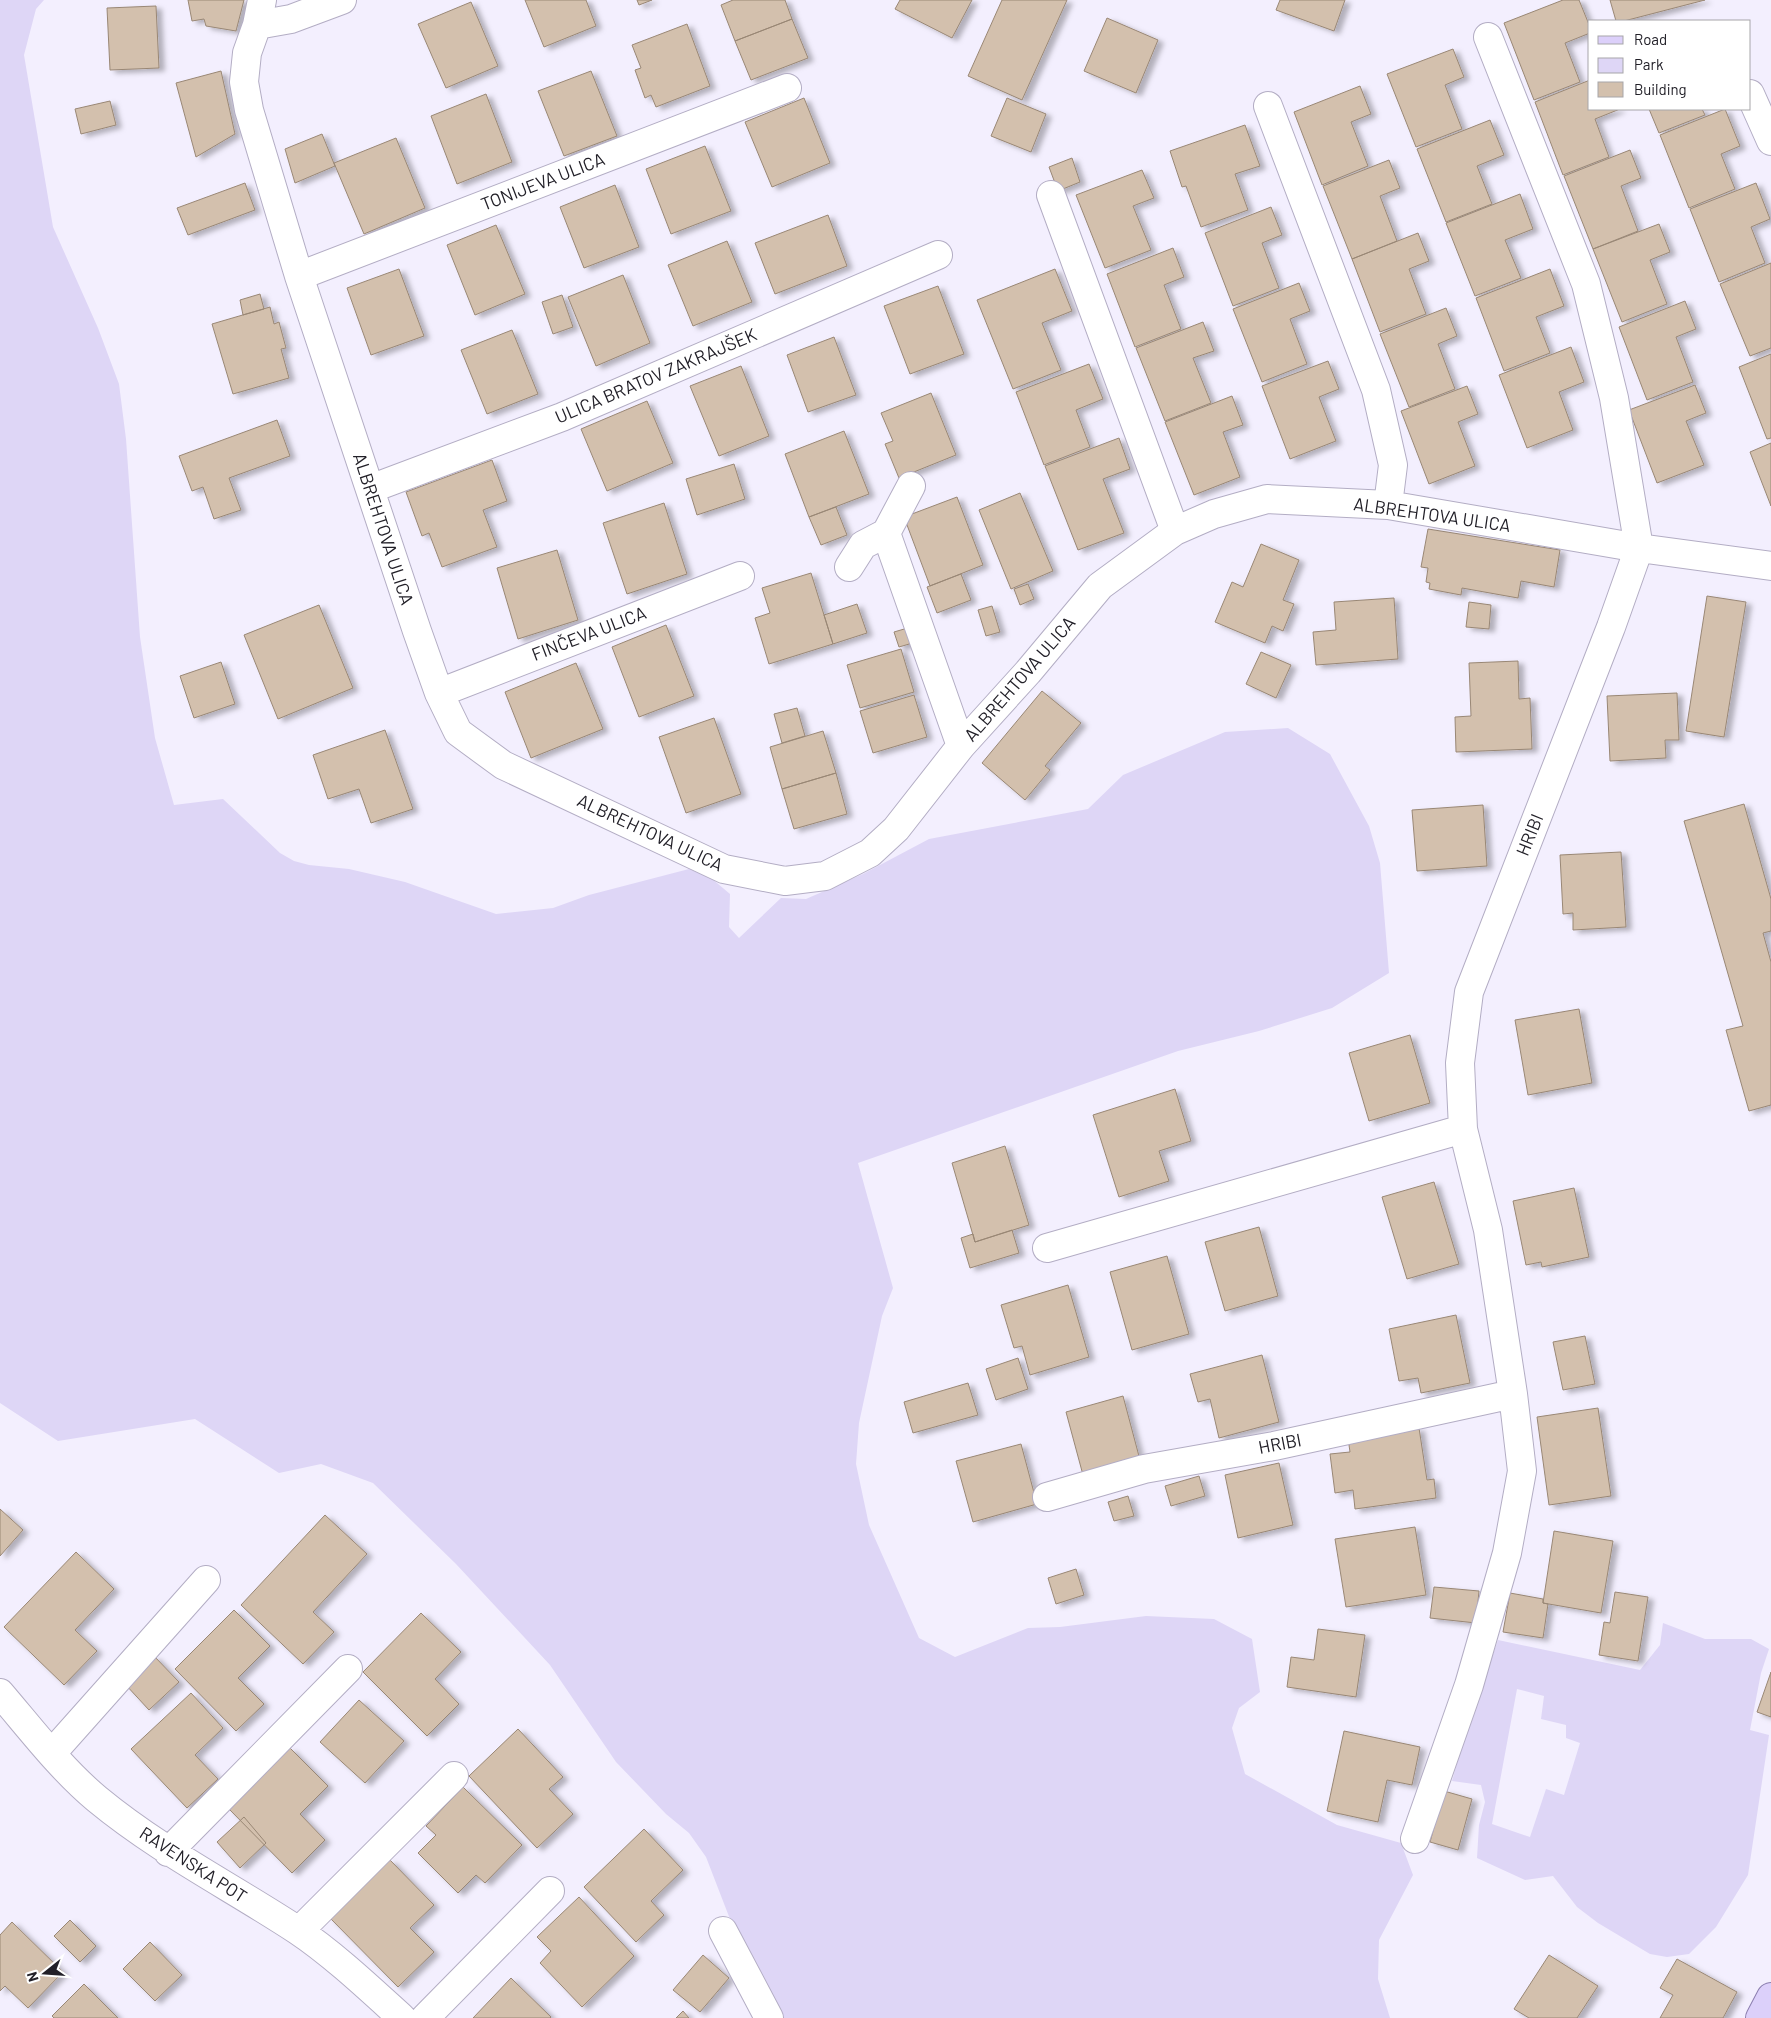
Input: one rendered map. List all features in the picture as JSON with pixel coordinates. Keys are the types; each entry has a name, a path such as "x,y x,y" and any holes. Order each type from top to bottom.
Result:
{"main road":[{"path":"1760,2018 1771,1997"}],"street":[{"path":"260,12 291,19 342,0"},
{"name":"ALBREHTOVA ULICA","path":"260,12 247,53 244,82 249,110 299,276 370,489 439,693 458,732 504,765 724,869 784,881 825,876 870,853 896,829 961,746 1028,672 1100,586 1175,531 1214,514 1267,499 1388,505 1639,548 1771,566"},
{"path":"1488,37 1586,284 1614,398 1639,548"},
{"name":"TONIJEVA ULICA","path":"299,276 787,88"},
{"path":"1751,96 1771,141"},
{"path":"1268,106 1376,390 1392,465 1388,505"},
{"path":"1051,195 1175,531"},
{"name":"ULICA BRATOV ZAKRAJŠEK","path":"370,489 562,417 938,255"},
{"path":"850,568 863,545 886,533 911,486"},
{"path":"886,533 961,746"},
{"name":"HRIBI","path":"1415,1839 1469,1685 1507,1552 1522,1471 1513,1394 1488,1230 1463,1130 1460,1063 1469,992 1611,627 1639,548"},
{"name":"FINČEVA ULICA","path":"439,693 740,576"},
{"path":"1047,1248 1463,1130"},
{"name":"HRIBI","path":"1047,1497 1144,1469 1274,1446 1513,1394"},
{"path":"52,1753 206,1580"},
{"path":"168,1852 348,1669"},
{"name":"RAVENSKA POT","path":"0,1693 52,1753 96,1798 168,1852 299,1931 354,1975 402,2018"},
{"path":"299,1931 454,1776"},
{"path":"425,2018 550,1890"},
{"path":"723,1931 769,2018"}],"green space":[{"path":"0,0 44,0 36,9 24,55 53,227 98,328 119,384 126,439 140,637 155,738 174,805 223,799 280,853 294,861 309,865 349,869 405,882 496,914 553,908 589,895 689,869 711,878 730,894 729,927 739,938 781,898 806,899 863,874 929,839 1088,809 1123,775 1225,732 1288,728 1330,754 1369,826 1380,863 1389,973 1332,1008 1259,1031 1178,1051 858,1163 893,1288 882,1316 859,1423 856,1464 869,1525 919,1638 955,1657 1028,1628 1060,1627 1146,1616 1214,1619 1252,1639 1260,1692 1239,1708 1232,1728 1245,1774 1337,1825 1401,1843 1413,1875 1379,1940 1378,1979 1390,2018 775,2018 757,1989 706,1857 689,1833 666,1814 616,1762 550,1665 456,1564 373,1483 321,1464 279,1473 195,1419 58,1441 0,1403"},
{"path":"1663,1623 1705,1639 1751,1639 1769,1649 1761,1673 1750,1730 1769,1735 1748,1875 1716,1927 1689,1954 1667,1957 1650,1954 1598,1923 1577,1907 1553,1876 1525,1880 1477,1858 1479,1825 1485,1802 1481,1785 1452,1781 1463,1742 1498,1640 1640,1670 1660,1645","holes":["1517,1689 1544,1696 1541,1719 1566,1725 1566,1738 1580,1743 1564,1795 1546,1789 1530,1837 1492,1824"]}],"building":[{"path":"188,0 244,0 236,31 206,26 204,19 192,21"},
{"path":"525,0 586,0 596,26 544,47"},
{"path":"637,0 652,0 639,5"},
{"path":"733,0 785,0 792,19 735,41 721,5"},
{"path":"900,0 972,0 952,38 895,9"},
{"path":"1002,0 1067,0 1022,100 968,76"},
{"path":"1280,0 1345,0 1334,31 1276,10"},
{"path":"1563,0 1579,0 1588,22 1588,34 1565,43 1580,82 1534,100 1504,23"},
{"path":"1610,0 1705,0 1628,20 1616,20"},
{"path":"471,2 498,66 446,88 418,24"},
{"path":"156,6 159,68 110,70 107,8"},
{"path":"1107,18 1158,40 1136,93 1084,71"},
{"path":"792,19 808,58 751,80 735,41"},
{"path":"687,24 710,86 656,107 651,95 645,98 635,70 641,68 632,45"},
{"path":"1453,49 1464,77 1445,85 1462,129 1416,147 1387,74"},
{"path":"221,71 235,134 196,157 176,83"},
{"path":"591,71 617,136 564,156 538,91"},
{"path":"1588,81 1588,110 1618,110 1595,119 1609,157 1563,175 1535,102"},
{"path":"1360,86 1371,114 1351,122 1368,166 1322,185 1294,112"},
{"path":"486,94 512,162 457,184 431,116"},
{"path":"804,98 830,163 772,187 745,122"},
{"path":"1007,98 1046,114 1031,152 991,136"},
{"path":"110,101 116,125 81,134 75,109"},
{"path":"1649,110 1702,110 1705,115 1659,133"},
{"path":"1725,110 1740,146 1721,154 1735,189 1689,208 1660,135"},
{"path":"1490,120 1504,155 1477,166 1492,204 1446,222 1417,149"},
{"path":"1245,125 1260,166 1235,174 1248,210 1201,227 1186,186 1182,187 1170,151"},
{"path":"322,134 335,166 295,183 285,149"},
{"path":"396,138 425,208 364,234 334,163"},
{"path":"705,146 731,211 671,234 646,169"},
{"path":"1630,150 1641,178 1621,186 1638,231 1593,249 1564,176"},
{"path":"1072,158 1080,182 1058,191 1049,167"},
{"path":"1389,160 1400,188 1380,196 1397,241 1352,259 1323,186"},
{"path":"1142,170 1154,198 1133,206 1151,250 1105,268 1076,195"},
{"path":"245,183 255,210 188,235 177,208"},
{"path":"1756,183 1770,219 1751,227 1765,263 1719,282 1690,209"},
{"path":"615,185 639,247 584,268 560,207"},
{"path":"1520,194 1533,229 1505,240 1521,278 1475,296 1446,223"},
{"path":"1271,207 1282,235 1262,243 1279,288 1233,306 1205,233"},
{"path":"828,215 847,266 775,294 755,243"},
{"path":"1659,224 1670,252 1650,260 1667,304 1622,322 1593,249"},
{"path":"496,225 525,294 475,315 447,245"},
{"path":"1418,233 1429,261 1409,269 1426,314 1380,332 1352,259"},
{"path":"727,241 752,302 693,326 668,265"},
{"path":"1173,248 1184,277 1164,285 1181,329 1135,347 1107,274"},
{"path":"1771,263 1771,348 1750,356 1720,284"},
{"path":"399,269 424,336 371,355 347,288"},
{"path":"1055,269 1072,311 1042,323 1061,370 1013,389 977,300"},
{"path":"1550,269 1564,306 1536,317 1550,353 1504,371 1476,298"},
{"path":"623,275 650,343 596,366 568,297"},
{"path":"1299,283 1310,311 1290,319 1307,364 1262,382 1233,309"},
{"path":"938,286 964,354 910,374 884,306"},
{"path":"260,294 264,309 243,315 240,300"},
{"path":"562,295 573,327 553,334 542,302"},
{"path":"1685,301 1696,329 1676,337 1693,382 1647,400 1619,327"},
{"path":"270,307 274,324 279,322 286,348 281,349 289,378 233,394 212,324"},
{"path":"1446,308 1457,336 1438,344 1455,389 1409,407 1380,334"},
{"path":"1203,322 1214,351 1193,358 1211,403 1165,421 1136,348"},
{"path":"512,330 538,394 487,414 461,350"},
{"path":"834,337 856,395 808,412 787,355"},
{"path":"1571,347 1584,382 1559,392 1573,430 1527,448 1499,375"},
{"path":"1771,354 1771,438 1767,439 1739,367"},
{"path":"1328,361 1339,389 1319,397 1336,441 1290,459 1262,386"},
{"path":"1089,364 1103,399 1076,410 1090,447 1044,465 1016,392"},
{"path":"741,366 769,436 719,456 690,386"},
{"path":"1695,385 1706,413 1686,421 1704,465 1657,483 1629,410"},
{"path":"1467,386 1478,414 1458,422 1475,466 1429,484 1401,411"},
{"path":"931,393 956,455 899,478 885,444 893,441 881,413"},
{"path":"1232,396 1243,425 1223,432 1240,477 1194,495 1165,422"},
{"path":"647,401 673,463 607,491 581,429"},
{"path":"277,420 290,456 229,478 241,510 214,519 203,487 192,491 179,456"},
{"path":"844,431 869,494 809,517 785,454"},
{"path":"1119,438 1130,469 1103,479 1124,533 1078,550 1045,466"},
{"path":"1771,443 1771,506 1750,452"},
{"path":"492,460 507,501 483,510 497,547 442,567 429,533 422,536 406,492"},
{"path":"734,464 745,499 697,515 686,479"},
{"path":"1020,493 1053,571 1011,589 979,510"},
{"path":"957,497 983,565 930,586 904,517"},
{"path":"664,503 687,574 627,594 603,523"},
{"path":"836,507 847,535 821,545 809,517"},
{"path":"1428,529 1560,550 1554,587 1521,581 1518,598 1462,588 1461,595 1429,589 1430,583 1426,582 1428,568 1421,567"},
{"path":"1261,544 1299,560 1283,600 1294,604 1283,631 1272,626 1265,643 1215,622 1232,582 1243,587"},
{"path":"557,550 578,620 518,639 497,568"},
{"path":"811,573 833,644 769,664 755,618 770,613 762,588"},
{"path":"961,574 971,600 937,613 927,587"},
{"path":"1028,584 1034,599 1020,605 1014,589"},
{"path":"1707,596 1746,602 1724,737 1686,731"},
{"path":"1394,598 1398,659 1316,665 1313,632 1336,630 1334,602"},
{"path":"1469,602 1491,605 1489,629 1466,627"},
{"path":"857,604 867,633 833,644 824,615"},
{"path":"319,605 353,688 278,719 244,635"},
{"path":"992,606 1000,632 986,636 978,610"},
{"path":"666,625 694,696 639,717 612,647"},
{"path":"911,627 916,642 899,647 894,632"},
{"path":"901,649 914,692 860,708 847,665"},
{"path":"1261,652 1291,665 1276,698 1246,684"},
{"path":"1518,661 1519,699 1530,698 1532,749 1456,752 1455,717 1471,716 1469,663"},
{"path":"221,662 235,704 194,718 180,676"},
{"path":"576,663 603,729 531,758 505,692"},
{"path":"1042,691 1081,723 1045,766 1050,770 1025,800 982,763"},
{"path":"1677,693 1679,740 1665,740 1666,758 1610,761 1607,696"},
{"path":"914,695 927,737 873,753 860,711"},
{"path":"797,708 805,736 782,743 774,714"},
{"path":"714,718 741,794 686,813 659,737"},
{"path":"385,730 413,809 371,823 359,789 328,799 313,755"},
{"path":"823,731 836,773 782,789 770,747"},
{"path":"836,773 847,814 794,829 782,789"},
{"path":"1744,804 1771,899 1771,931 1763,933 1771,962 1771,1105 1749,1111 1726,1030 1743,1026 1684,821"},
{"path":"1483,805 1487,866 1417,871 1412,810"},
{"path":"1621,852 1626,927 1573,930 1573,913 1563,914 1560,855"},
{"path":"1579,1009 1592,1083 1528,1095 1515,1020"},
{"path":"1410,1035 1430,1103 1369,1121 1349,1053"},
{"path":"1175,1089 1191,1141 1159,1151 1169,1181 1119,1197 1093,1115"},
{"path":"1005,1146 1029,1225 975,1242 952,1163"},
{"path":"1434,1182 1459,1264 1407,1279 1382,1197"},
{"path":"1574,1188 1589,1257 1542,1267 1541,1262 1526,1265 1513,1201"},
{"path":"1259,1227 1278,1296 1225,1311 1205,1242"},
{"path":"1012,1230 1019,1253 970,1268 961,1238 973,1234 975,1242"},
{"path":"1167,1256 1189,1334 1132,1350 1110,1272"},
{"path":"1068,1285 1089,1357 1030,1375 1022,1346 1014,1348 1001,1305"},
{"path":"1456,1315 1470,1383 1421,1393 1418,1378 1399,1381 1389,1329"},
{"path":"1585,1336 1595,1384 1563,1390 1553,1342"},
{"path":"1262,1355 1279,1422 1219,1438 1210,1399 1198,1402 1190,1374"},
{"path":"1018,1358 1028,1389 996,1400 986,1369"},
{"path":"968,1383 978,1415 913,1433 904,1402"},
{"path":"1123,1396 1140,1460 1083,1475 1066,1412"},
{"path":"1598,1408 1611,1496 1549,1505 1537,1417"},
{"path":"1419,1428 1427,1480 1434,1479 1436,1498 1355,1509 1353,1490 1335,1493 1330,1454 1350,1452 1348,1438"},
{"path":"1021,1444 1037,1504 973,1522 956,1461"},
{"path":"1279,1463 1293,1525 1238,1538 1225,1475"},
{"path":"1199,1476 1205,1496 1171,1506 1165,1486"},
{"path":"1128,1496 1134,1516 1114,1521 1108,1502"},
{"path":"0,1509 23,1530 0,1556"},
{"path":"325,1515 367,1554 313,1612 334,1632 303,1664 241,1605"},
{"path":"1415,1527 1426,1595 1346,1607 1335,1539"},
{"path":"1554,1531 1613,1541 1601,1613 1543,1603"},
{"path":"76,1552 114,1589 75,1630 97,1651 64,1685 4,1627"},
{"path":"1076,1569 1084,1595 1056,1604 1048,1578"},
{"path":"1434,1587 1479,1591 1476,1623 1430,1618"},
{"path":"1615,1592 1648,1597 1638,1661 1599,1655 1604,1622 1610,1623"},
{"path":"1510,1593 1543,1599 1543,1603 1548,1604 1543,1638 1503,1632"},
{"path":"234,1610 270,1646 238,1678 264,1704 236,1731 175,1669"},
{"path":"421,1613 461,1652 435,1679 459,1704 427,1736 363,1672"},
{"path":"1318,1629 1365,1635 1356,1697 1287,1687 1291,1657 1314,1660"},
{"path":"154,1656 179,1682 149,1710 125,1684"},
{"path":"1771,1672 1771,1717 1757,1712"},
{"path":"191,1693 223,1728 195,1755 218,1779 187,1808 131,1749"},
{"path":"359,1700 404,1741 365,1783 320,1742"},
{"path":"518,1729 563,1777 549,1789 573,1814 537,1848 469,1776"},
{"path":"1344,1731 1420,1747 1412,1785 1387,1780 1378,1822 1327,1811"},
{"path":"290,1748 328,1786 300,1814 325,1840 292,1873 229,1809"},
{"path":"463,1787 522,1845 485,1883 476,1875 458,1893 418,1853 436,1835 426,1826"},
{"path":"1444,1791 1472,1799 1458,1850 1430,1842"},
{"path":"244,1817 266,1843 240,1868 217,1842"},
{"path":"644,1829 683,1870 651,1901 664,1915 636,1942 584,1887"},
{"path":"390,1860 434,1905 410,1928 434,1952 398,1987 330,1918"},
{"path":"579,1897 634,1956 582,2007 540,1963 551,1951 537,1937"},
{"path":"70,1920 96,1946 80,1962 54,1936"},
{"path":"12,1922 63,1972 28,2008 5,1986 0,1991 0,1935"},
{"path":"150,1942 182,1975 155,2001 123,1969"},
{"path":"703,1955 729,1978 700,2012 673,1990"},
{"path":"1549,1955 1598,1986 1577,2018 1529,2018 1514,2009"},
{"path":"1677,1959 1737,1992 1723,2018 1660,2018 1673,1995 1660,1988"},
{"path":"511,1978 551,2017 550,2018 473,2018"},
{"path":"84,1984 118,2018 54,2018 52,2016"},
{"path":"683,2011 689,2018 676,2018"}]}
